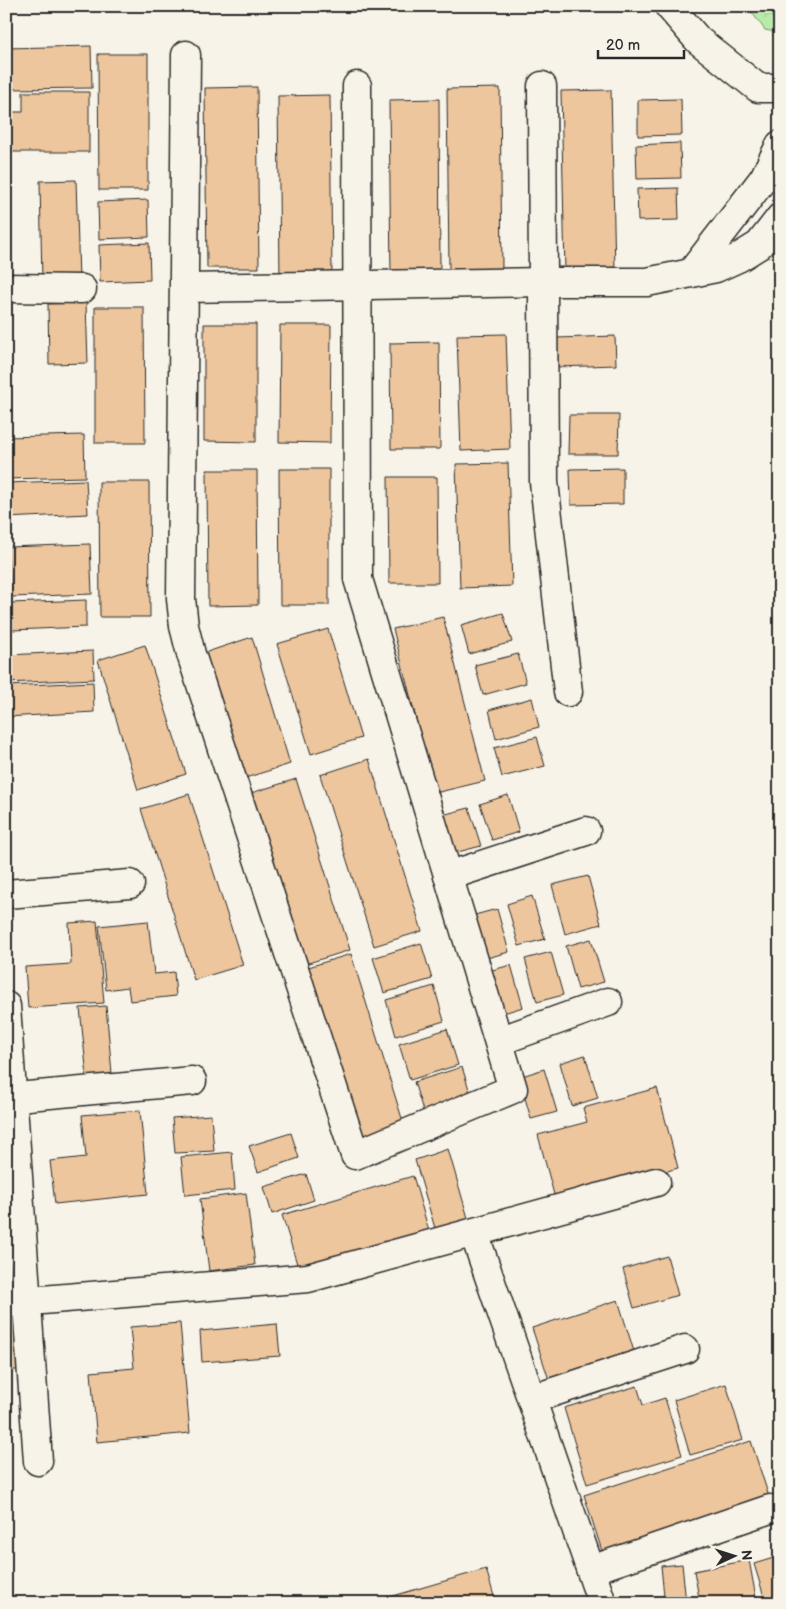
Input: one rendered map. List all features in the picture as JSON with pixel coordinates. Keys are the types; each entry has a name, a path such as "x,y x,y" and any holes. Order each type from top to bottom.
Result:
{"street":[{"path":"669,6 698,40 758,88 780,88"},
{"path":"186,55 181,599 184,626 191,654 356,1155 513,1089 358,580 357,86"},
{"path":"542,86 544,482 568,692"},
{"path":"691,273 764,178 780,145"},
{"path":"185,288 647,282 716,268 738,258 759,244 780,218"},
{"path":"6,288 82,288"},
{"path":"448,876 586,832"},
{"path":"6,894 130,884"},
{"path":"498,1041 608,1002"},
{"path":"6,1006 17,1302 38,1461"},
{"path":"9,1098 192,1081"},
{"path":"17,1302 308,1278 656,1182"},
{"path":"474,1233 602,1603"},
{"path":"532,1399 685,1348"},
{"path":"591,1570 770,1509"}],"green space":[{"path":"747,6 780,6 780,33 765,30"}],"building":[{"path":"91,46 92,88 6,89 6,48"},
{"path":"98,54 148,54 148,190 99,190"},
{"path":"257,87 259,268 207,268 205,88"},
{"path":"500,88 502,269 449,270 447,89"},
{"path":"611,90 615,271 565,272 561,91"},
{"path":"23,92 89,92 89,152 6,152 6,112 23,112"},
{"path":"330,95 332,277 280,277 278,96"},
{"path":"439,99 440,276 391,276 389,100"},
{"path":"681,99 682,135 638,136 638,100"},
{"path":"680,143 681,178 637,179 636,145"},
{"path":"76,180 79,280 42,281 40,181"},
{"path":"678,188 679,220 638,221 637,189"},
{"path":"148,200 149,237 99,239 98,202"},
{"path":"149,243 150,280 100,282 99,245"},
{"path":"86,303 88,363 49,364 48,304"},
{"path":"95,307 144,307 145,443 95,443"},
{"path":"204,324 256,324 256,442 204,441"},
{"path":"280,325 331,325 330,443 279,442"},
{"path":"506,334 510,449 461,451 457,335"},
{"path":"615,336 616,365 558,367 557,338"},
{"path":"439,342 440,449 391,449 390,343"},
{"path":"569,415 619,415 618,454 568,454"},
{"path":"84,435 85,477 6,479 6,437"},
{"path":"508,463 512,586 460,588 456,464"},
{"path":"623,468 623,504 571,505 570,469"},
{"path":"279,469 329,469 329,605 280,605"},
{"path":"207,470 257,470 258,605 208,606"},
{"path":"388,477 437,477 438,583 389,583"},
{"path":"86,480 88,514 6,518 6,483"},
{"path":"99,482 149,482 150,617 100,617"},
{"path":"90,544 92,594 11,597 8,547"},
{"path":"86,600 86,627 12,630 11,603"},
{"path":"503,613 512,642 469,654 461,625"},
{"path":"443,617 485,781 435,793 393,629"},
{"path":"328,629 361,738 311,754 277,644"},
{"path":"252,637 290,764 242,779 204,653"},
{"path":"145,645 186,774 138,790 98,660"},
{"path":"93,651 94,679 6,683 6,655"},
{"path":"518,654 526,683 483,695 475,665"},
{"path":"93,682 94,712 6,717 6,686"},
{"path":"532,698 539,727 496,739 489,710"},
{"path":"537,737 545,766 502,777 494,748"},
{"path":"369,759 422,931 374,946 320,775"},
{"path":"296,779 350,950 302,965 248,794"},
{"path":"189,794 243,965 194,980 141,809"},
{"path":"508,795 519,832 492,840 480,804"},
{"path":"469,808 481,846 454,853 442,815"},
{"path":"588,876 601,924 565,934 552,885"},
{"path":"532,896 545,939 519,946 507,904"},
{"path":"497,909 509,952 483,959 471,916"},
{"path":"97,921 104,1003 28,1008 25,967 71,964 69,923"},
{"path":"148,921 154,974 174,972 176,996 130,1001 128,987 106,990 99,926"},
{"path":"591,939 604,982 578,989 566,946"},
{"path":"421,943 432,979 384,993 373,958"},
{"path":"551,952 563,995 537,1002 525,959"},
{"path":"351,954 404,1125 356,1141 302,969"},
{"path":"511,965 523,1007 497,1015 485,972"},
{"path":"434,986 444,1021 396,1036 386,1000"},
{"path":"106,1006 113,1085 88,1087 80,1008"},
{"path":"447,1029 458,1065 410,1080 399,1044"},
{"path":"585,1055 598,1098 572,1106 560,1063"},
{"path":"462,1067 473,1102 425,1117 414,1082"},
{"path":"544,1069 557,1112 531,1119 519,1077"},
{"path":"657,1088 678,1168 556,1202 538,1135 587,1122 583,1108"},
{"path":"140,1110 148,1194 55,1204 50,1161 86,1157 82,1115"},
{"path":"211,1115 214,1151 175,1153 172,1118"},
{"path":"291,1133 299,1158 258,1172 249,1146"},
{"path":"448,1149 470,1225 437,1235 415,1160"},
{"path":"232,1152 235,1190 185,1195 181,1157"},
{"path":"306,1174 314,1200 272,1214 264,1187"},
{"path":"413,1176 431,1238 301,1277 282,1215"},
{"path":"246,1193 255,1265 209,1271 200,1199"},
{"path":"14,1214 19,1271 6,1272 6,1215"},
{"path":"667,1256 678,1295 634,1308 623,1269"},
{"path":"618,1300 636,1358 551,1386 532,1328"},
{"path":"19,1320 24,1369 6,1371 6,1321"},
{"path":"180,1323 190,1433 97,1442 91,1372 134,1368 130,1327"},
{"path":"277,1324 280,1356 202,1362 200,1331"},
{"path":"726,1384 743,1440 690,1455 674,1400"},
{"path":"637,1386 643,1405 665,1398 682,1455 587,1484 564,1408"},
{"path":"751,1441 770,1500 603,1554 584,1495"},
{"path":"780,1556 780,1603 766,1603 754,1564"},
{"path":"749,1560 757,1603 700,1603 694,1571"},
{"path":"682,1564 686,1603 624,1603 624,1600 664,1596 661,1566"},
{"path":"486,1569 496,1603 369,1603"}]}
